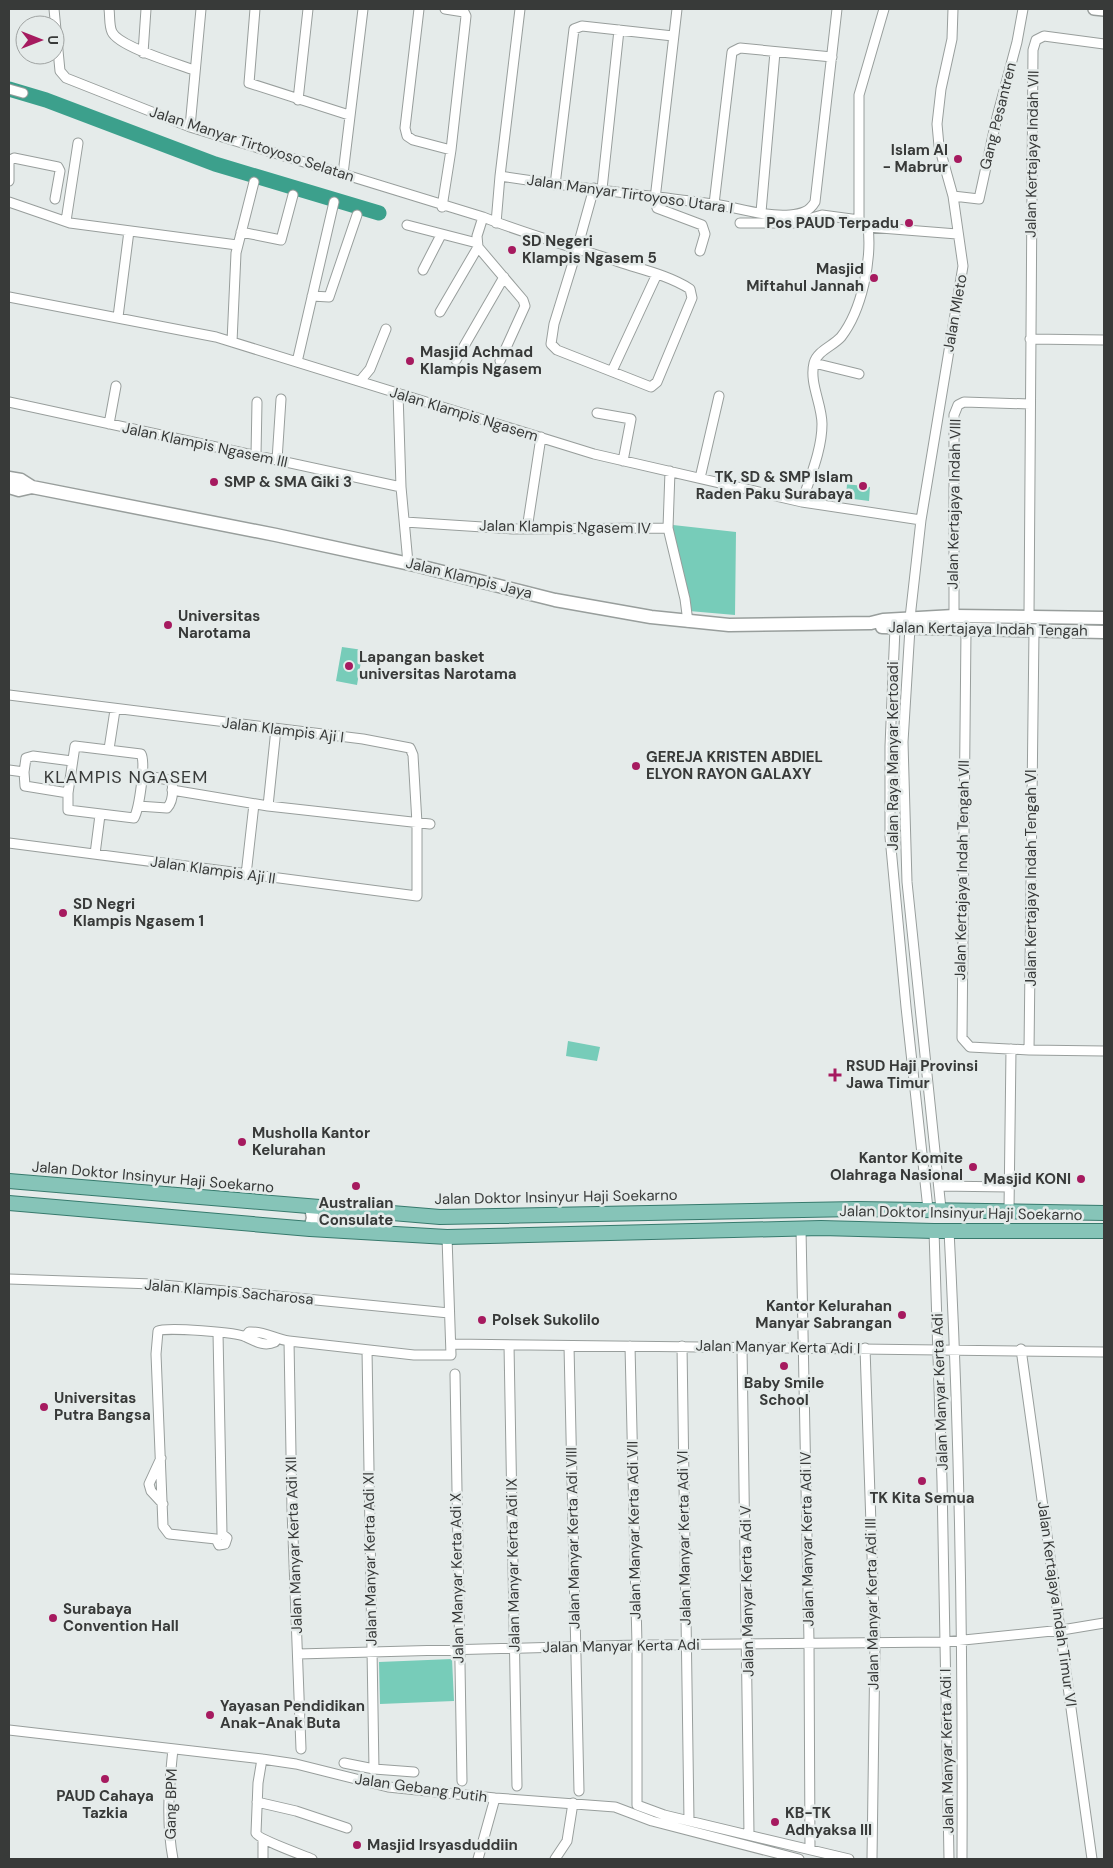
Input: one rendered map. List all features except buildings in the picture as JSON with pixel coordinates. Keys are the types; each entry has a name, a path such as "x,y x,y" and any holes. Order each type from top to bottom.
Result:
{"main road":[{"name":"Jalan Klampis Jaya","path":"9,478 21,480 32,487 408,563 555,600 688,622 729,625 904,624"},
{"name":"Jalan Klampis Jaya","path":"9,487 20,490 32,487"},
{"name":"Jalan Kertajaya Indah Tengah","path":"904,624 931,622 954,616 1029,615 1102,617"},
{"path":"1102,617 1102,632"},
{"name":"Jalan Kertajaya Indah Tengah","path":"931,622 966,630 1102,632"},
{"name":"Jalan Doktor Insinyur Haji Soekarno","path":"9,1181 440,1217 935,1209 1104,1212"},
{"name":"Jalan Doktor Insinyur Haji Soekarno","path":"9,1203 310,1229 447,1237 807,1229 1104,1231"},
{"path":"310,1229 313,1218 311,1207"},
{"path":"330,1230 325,1225 325,1216 332,1208"},
{"path":"807,1210 807,1229"}],"street":[{"name":"Jalan Manyar Tirtoyoso Selatan","path":"54,9 60,68 63,76 190,127 442,207 481,217 657,274 690,289 692,298 654,386 646,387 612,371"},
{"path":"109,9 111,31 114,36 143,53 194,70"},
{"path":"143,53 146,9"},
{"path":"190,127 201,9"},
{"path":"255,9 249,83 349,115"},
{"path":"298,100 308,9"},
{"path":"343,174 363,9"},
{"path":"419,9 405,128 407,136 412,140 451,150"},
{"path":"442,207 451,150 466,16 460,10 445,9"},
{"path":"496,223 520,9"},
{"path":"677,9 655,198 657,208 702,225 705,234 700,252"},
{"name":"Jalan Manyar Tirtoyoso Utara I","path":"500,176 555,185 714,204 780,215 802,213 810,209 815,202 838,9"},
{"path":"859,220 859,95 884,9"},
{"name":"Jalan Mleto","path":"904,624 963,266 953,196 939,146 937,124 941,89 952,39 953,9"},
{"name":"Gang Pesantren","path":"953,196 978,199 996,116 1017,42 1023,9"},
{"path":"1094,9 1104,10"},
{"path":"555,185 574,29 582,26 673,36"},
{"path":"620,30 598,189 554,324 551,344 557,350 612,371 657,274"},
{"name":"Jalan Kertajaya Indah VII","path":"1029,615 1033,50 1036,40 1044,36 1104,44"},
{"path":"714,204 732,52 740,48 832,57"},
{"path":"761,212 775,52"},
{"path":"9,89 23,93"},
{"path":"66,221 78,143"},
{"path":"9,181 9,161 14,158 58,167 60,171 54,199"},
{"path":"232,342 237,246 254,182"},
{"path":"241,232 281,240 293,195"},
{"path":"9,202 66,221 237,246"},
{"path":"297,362 334,202"},
{"path":"312,296 329,297 358,215"},
{"path":"740,223 794,223 822,215 859,220 868,227 957,234"},
{"path":"440,312 478,245 481,217"},
{"path":"407,225 478,245 523,300 525,306 500,361"},
{"path":"802,502 821,437 821,412 814,383 814,363 819,355 842,335 863,289 867,268 868,227"},
{"path":"118,317 129,231"},
{"path":"423,270 441,235"},
{"path":"456,360 504,277"},
{"name":"Jalan Klampis Ngasem","path":"9,297 118,317 232,342 398,394 623,460 802,502 921,520"},
{"path":"360,381 370,369 386,329"},
{"path":"1030,338 1104,340"},
{"path":"814,363 859,374"},
{"path":"109,424 116,386"},
{"path":"398,394 401,488 408,563"},
{"path":"700,478 719,396"},
{"path":"277,460 280,399"},
{"name":"Jalan Klampis Ngasem III","path":"9,402 401,488"},
{"path":"256,455 257,402"},
{"name":"Jalan Kertajaya Indah VIII","path":"954,616 954,415 958,406 964,402 1030,404"},
{"path":"597,413 631,419 623,460"},
{"path":"527,529 541,437"},
{"name":"Jalan Klampis Ngasem IV","path":"405,522 527,529 668,528 670,471"},
{"path":"668,528 685,599 688,622"},
{"name":"Jalan Raya Manyar Kertoadi","path":"904,624 901,883 935,1209"},
{"name":"Jalan Raya Manyar Kertoadi","path":"904,624 890,746 890,837 901,883 916,1036 939,1186 935,1209"},
{"name":"Jalan Kertajaya Indah Tengah VII","path":"966,630 962,1038 970,1047 1030,1050"},
{"name":"Jalan Kertajaya Indah Tengah VI","path":"1030,1050 1034,631"},
{"name":"Jalan Klampis Aji I","path":"9,695 115,710 363,739 410,748 414,755 417,823 417,896"},
{"path":"109,750 115,710"},
{"path":"268,806 276,729"},
{"path":"75,746 109,750 141,754 143,760 142,775 138,806 134,818 68,810 68,793 75,746"},
{"path":"68,793 26,786 24,772 26,758 29,757 72,761"},
{"path":"9,770 24,772"},
{"path":"138,806 167,808 170,804 172,790 172,782 169,780 142,775"},
{"path":"172,790 268,806 430,824"},
{"path":"246,875 254,804"},
{"path":"95,854 100,815"},
{"name":"Jalan Klampis Aji II","path":"9,843 417,896"},
{"path":"1009,1210 1011,1049"},
{"path":"1030,1050 1104,1051"},
{"path":"939,1186 1009,1187"},
{"name":"Jalan Manyar Kerta Adi IV","path":"807,1229 804,1348 810,1849"},
{"name":"Jalan Manyar Kerta Adi","path":"941,1231 954,1350 953,1641"},
{"name":"Jalan Manyar Kerta Adi","path":"941,1231 941,1351 962,1859"},
{"path":"218,1333 219,1537 167,1532 163,1526 162,1504 156,1354 158,1331 168,1328 218,1333 246,1336 249,1332 254,1332 271,1334 276,1339 289,1341 367,1350 448,1356 451,1355 452,1344 449,1313 447,1237"},
{"name":"Jalan Klampis Sacharosa","path":"9,1278 153,1284 449,1313"},
{"name":"Jalan Manyar Kerta Adi XII","path":"289,1341 301,1749"},
{"name":"Jalan Manyar Kerta Adi I","path":"452,1344 1104,1352"},
{"name":"Jalan Manyar Kerta Adi IX","path":"509,1345 517,1786"},
{"name":"Jalan Manyar Kerta Adi VIII","path":"569,1346 579,1791"},
{"name":"Jalan Manyar Kerta Adi VII","path":"630,1346 637,1646 637,1805 664,1815 689,1820"},
{"name":"Jalan Manyar Kerta Adi VI","path":"682,1346 689,1820"},
{"name":"Jalan Manyar Kerta Adi V","path":"742,1347 748,1644 749,1834"},
{"name":"Jalan Manyar Kerta Adi III","path":"865,1348 875,1643 872,1859"},
{"name":"Jalan Manyar Kerta Adi XI","path":"367,1350 374,1769"},
{"name":"Jalan Kertajaya Indah Timur VI","path":"1021,1350 1062,1630 1092,1859"},
{"name":"Jalan Manyar Kerta Adi X","path":"455,1374 462,1781"},
{"name":"Jalan Manyar Kerta Adi","path":"298,1654 809,1642 953,1641 1062,1630 1104,1623"},
{"name":"Jalan Manyar Kerta Adi I","path":"948,1859 953,1641"},
{"name":"Jalan Gebang Putih","path":"9,1730 296,1764 388,1787 495,1798 615,1806 652,1821 778,1857 799,1859"},
{"name":"Gang BPM","path":"173,1749 168,1810 169,1837 173,1859"},
{"path":"262,1759 257,1802 256,1833 264,1840 288,1847 312,1859"},
{"path":"344,1763 374,1769 414,1772"},
{"path":"478,1859 495,1798"},
{"path":"257,1802 296,1811 347,1828"},
{"path":"555,1859 567,1841 573,1803"},
{"path":"689,1820 849,1859"},
{"path":"263,1859 264,1840"}],"green space":[{"path":"847,484 870,487 869,501 846,498"},
{"path":"673,525 736,532 735,615 689,611 671,532"},
{"name":"Lapangan basket universitas Narotama","path":"342,647 363,650 357,685 336,681"},
{"path":"568,1041 600,1047 597,1061 566,1056"},
{"path":"452,1659 454,1701 380,1704 379,1662"}],"waterway":[{"path":"9,89 46,100 215,164 379,213"}],"place":[{"name":"Islam Al - Mabrur","path":"958,159"},
{"name":"Pos PAUD Terpadu","path":"909,223"},
{"name":"SD Negeri Klampis Ngasem 5","path":"512,250"},
{"name":"Masjid Miftahul Jannah","path":"874,278"},
{"name":"Masjid Achmad Klampis Ngasem","path":"410,361"},
{"name":"SMP & SMA Giki 3","path":"214,482"},
{"name":"TK, SD & SMP Islam Raden Paku Surabaya","path":"863,486"},
{"name":"Universitas Narotama","path":"168,625"},
{"name":"Lapangan basket universitas Narotama","path":"349,666"},
{"name":"GEREJA KRISTEN ABDIEL ELYON RAYON GALAXY","path":"636,766"},
{"name":"SD Negri Klampis Ngasem 1","path":"63,913"},
{"name":"RSUD Haji Provinsi Jawa Timur","path":"835,1075"},
{"name":"Musholla Kantor Kelurahan","path":"242,1142"},
{"name":"Kantor Komite Olahraga Nasional","path":"973,1167"},
{"name":"Masjid KONI","path":"1081,1179"},
{"name":"Australian Consulate","path":"356,1186"},
{"name":"Kantor Kelurahan Manyar Sabrangan","path":"902,1315"},
{"name":"Polsek Sukolilo","path":"482,1320"},
{"name":"Baby Smile School","path":"784,1366"},
{"name":"Universitas Putra Bangsa","path":"44,1407"},
{"name":"TK Kita Semua","path":"922,1481"},
{"name":"Surabaya Convention Hall","path":"53,1618"},
{"name":"Yayasan Pendidikan Anak-Anak Buta","path":"210,1715"},
{"name":"PAUD Cahaya Tazkia","path":"105,1779"},
{"name":"KB-TK Adhyaksa III","path":"775,1822"},
{"name":"Masjid Irsyasduddiin","path":"357,1845"}],"district":[{"name":"KLAMPIS NGASEM","path":"126,777"}]}
